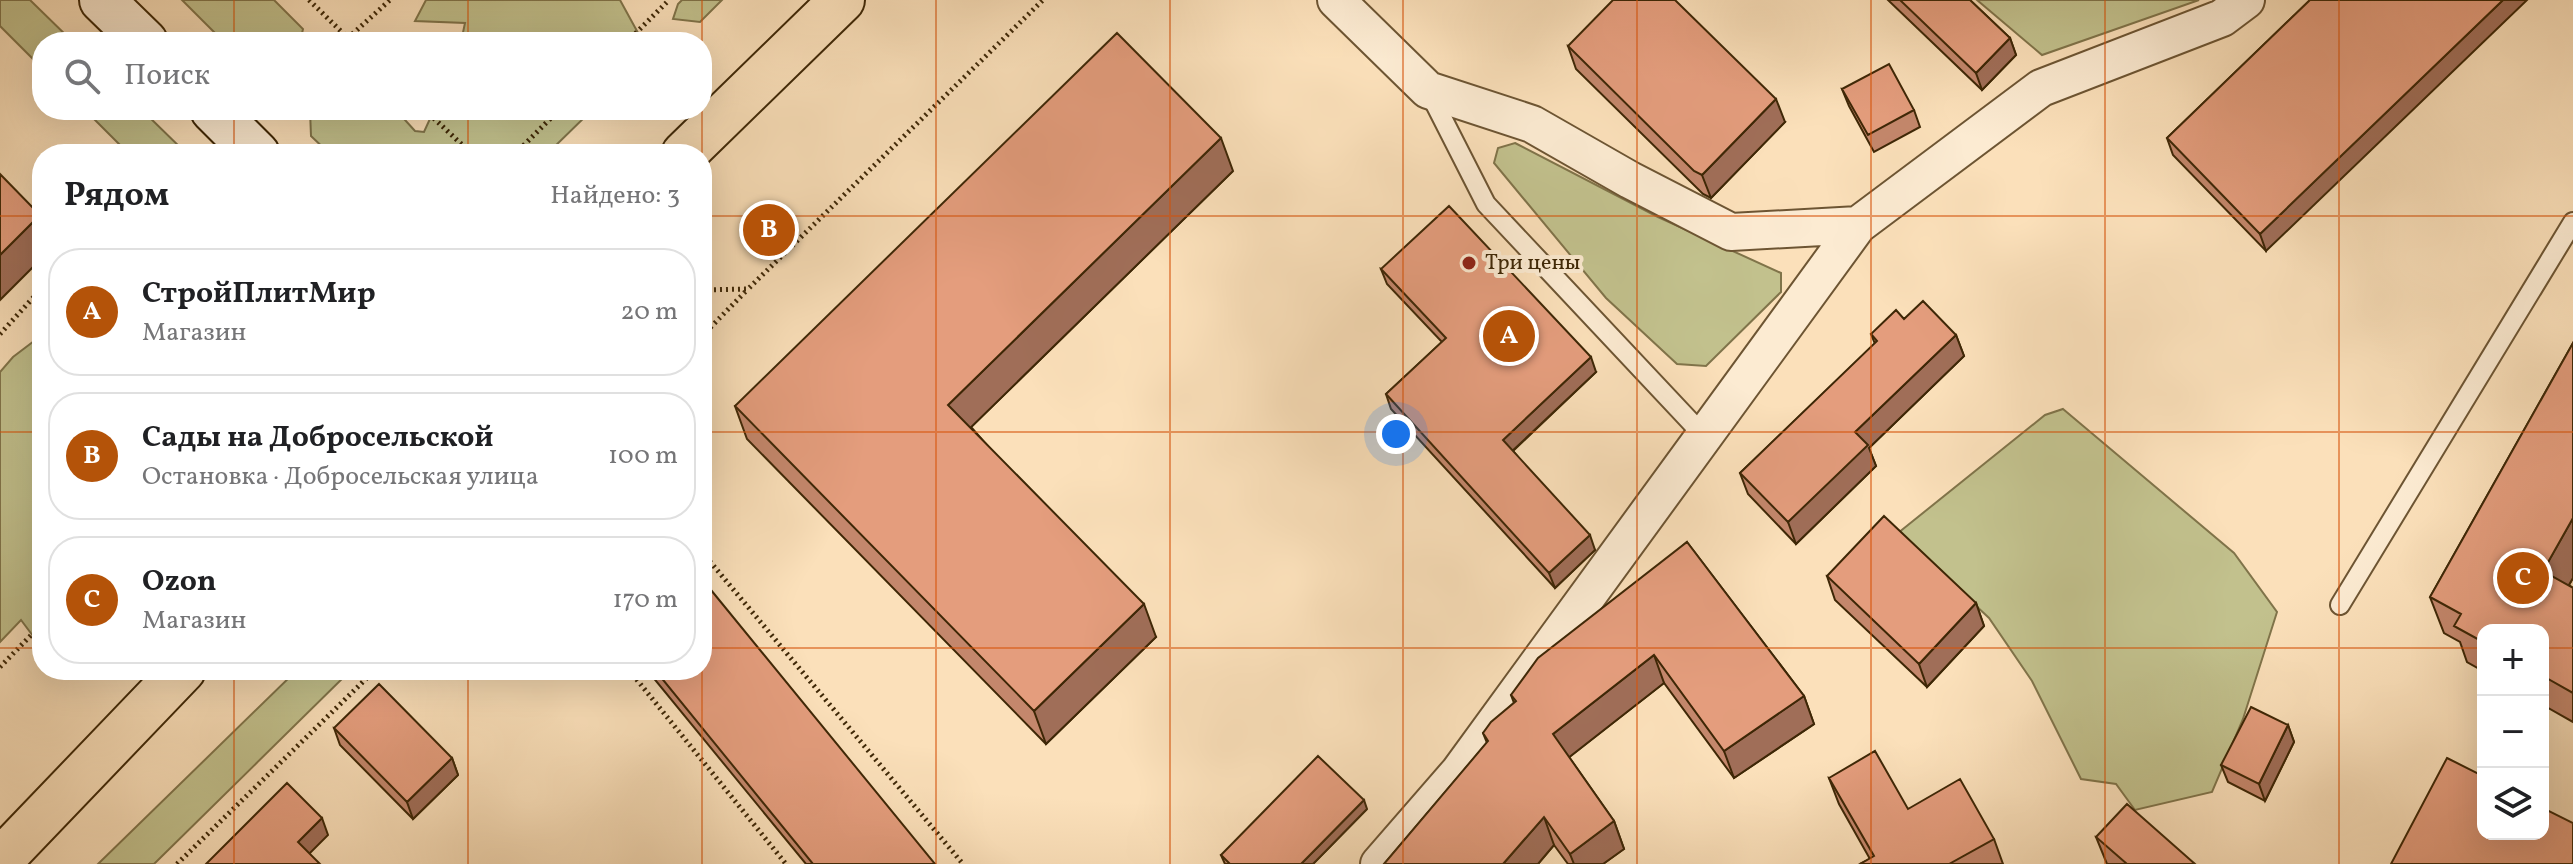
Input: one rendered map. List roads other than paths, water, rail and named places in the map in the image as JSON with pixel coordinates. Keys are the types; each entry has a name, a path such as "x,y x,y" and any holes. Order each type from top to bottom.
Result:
{"main road":[{"path":"102,0 135,32"},
{"path":"694,144 842,0"},
{"path":"223,120 247,144"},
{"path":"0,861 173,680"}],"street":[{"path":"1336,0 1428,90 1532,124 1630,180 1731,232 1858,225"},
{"path":"1379,864 1459,772 1858,225 2041,88 2222,18 2246,0"}],"lane":[{"path":"1428,90 1486,204 1704,436"},
{"path":"2340,605 2573,222"}],"place":[{"name":"Сады на Добросельской","path":"769,230"},
{"name":"Три цены","path":"1469,263"},
{"name":"СтройПлитМир","path":"1509,336"},
{"name":"Ozon","path":"2523,578"}]}
